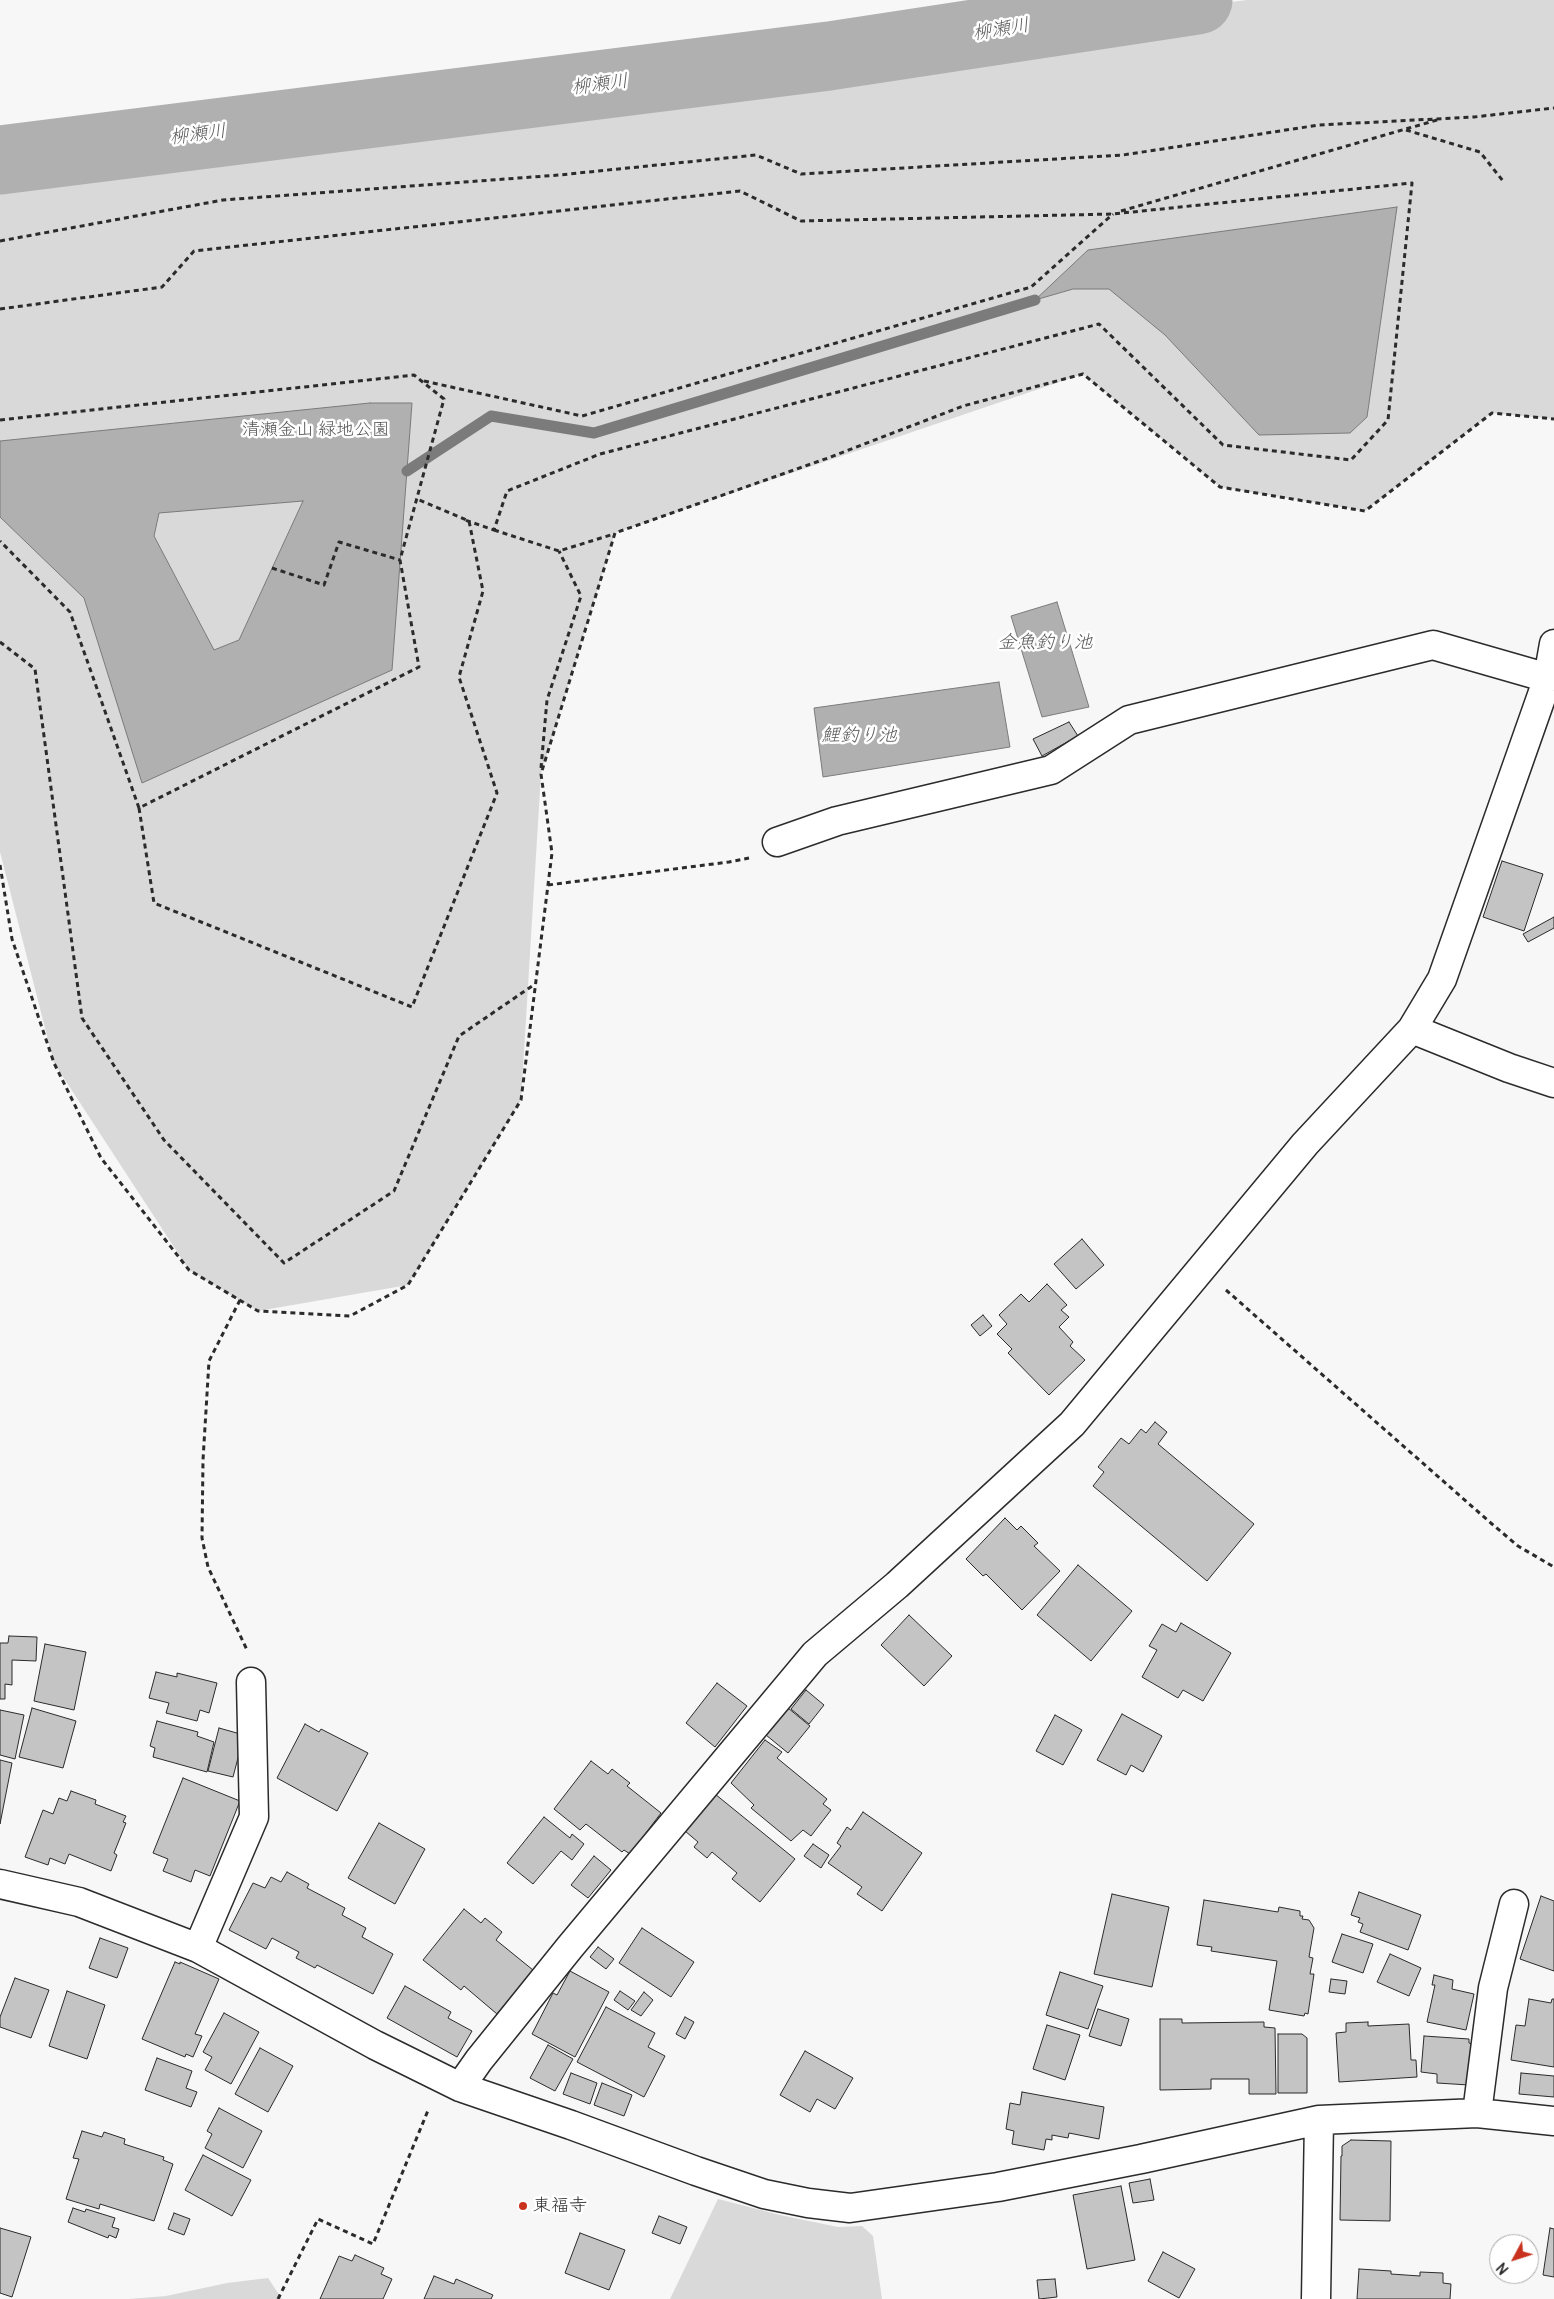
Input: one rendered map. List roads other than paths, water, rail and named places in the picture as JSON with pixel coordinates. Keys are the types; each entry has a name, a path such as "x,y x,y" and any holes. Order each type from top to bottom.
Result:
{"street":[{"path":"451,2082 479,2060 815,1654 897,1585 1072,1424 1203,1270 1305,1144 1412,1029 1442,979 1548,678 1554,644"},
{"path":"777,842 837,821 1051,770 1129,720 1433,645 1548,678"},
{"path":"1412,1029 1509,1068 1554,1083"},
{"path":"198,1948 254,1817 251,1682"},
{"path":"0,1884 79,1902 198,1948 375,2045 451,2082 764,2194 808,2203 850,2208 998,2187 1141,2159 1319,2120 1477,2113 1554,2121"},
{"path":"1477,2113 1493,1988 1514,1904"},
{"path":"1316,2299 1319,2120"}],"water":[{"path":"1397,207 1367,417 1350,433 1259,435 1165,335 1109,289 1073,289 1035,300 1088,250"},
{"path":"370,403 412,403 392,670 142,783 84,598 0,517 0,441","holes":["303,501 239,640 214,650 154,536 159,513"]},
{"name":"金魚釣り池","path":"1057,602 1089,707 1042,717 1011,616"},
{"name":"鯉釣り池","path":"999,682 1010,747 823,777 814,708"}],"waterway":[{"name":"柳瀬川","path":"0,160 829,56 1198,0"},
{"path":"407,471 491,416 594,433 1035,300"}],"place":[{"name":"東福寺","path":"523,2206"}],"park label":[{"name":"清瀬金山 緑地公園","path":"316,430"}]}
